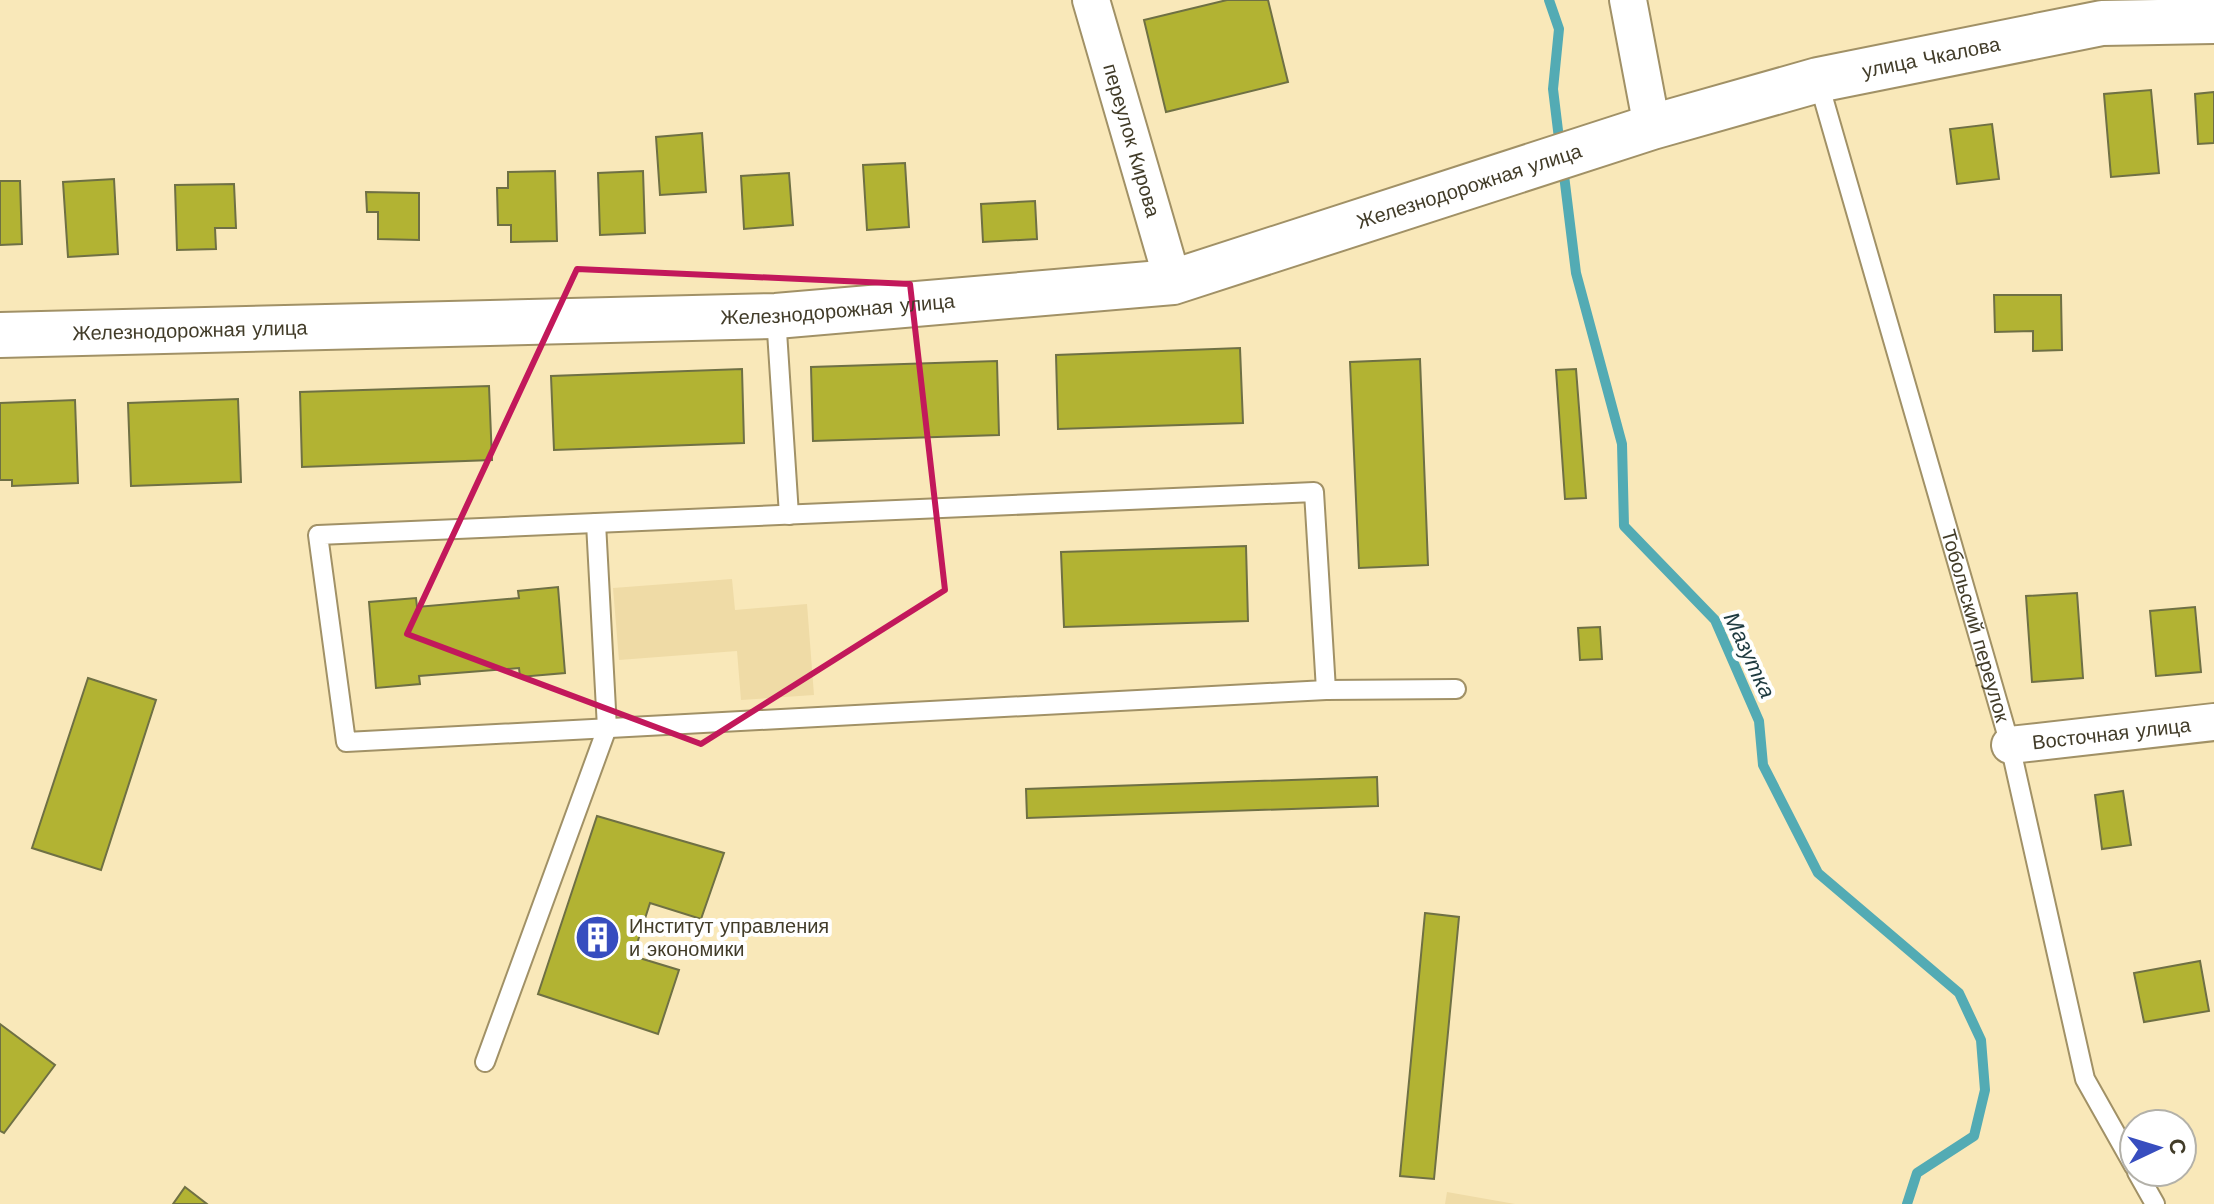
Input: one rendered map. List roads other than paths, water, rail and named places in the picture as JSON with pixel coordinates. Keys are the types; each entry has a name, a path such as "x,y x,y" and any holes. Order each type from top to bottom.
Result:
{"street":[{"name":"переулок Кирова","path":"1091,0 1173,282"},
{"path":"1628,0 1652,127"},
{"name":"улица Чкалова","path":"1652,127 1818,80 2102,23 2214,21"},
{"name":"Железнодорожная улица","path":"0,335 776,316 1173,282 1652,127"},
{"name":"Восточная улица","path":"2010,745 2214,722"}],"lane":[{"name":"Тобольский переулок","path":"1818,80 2010,745 2085,1079 2118,1138"},
{"path":"776,316 789,515"},
{"path":"1326,690 1314,492 318,535 346,742 1326,690 1456,689"},
{"path":"485,1062 607,728 596,523"}],"waterway":[{"name":"Мазутка","path":"1549,0 1559,29 1553,89 1560,147"},
{"name":"Мазутка","path":"1563,167 1576,273 1622,444 1624,526 1715,620 1759,721 1763,765 1818,873 1959,993 1981,1040 1985,1090 1974,1136 1917,1173 1907,1204"}],"place":[{"name":"Институт управления и экономики","path":"598,937"}]}
